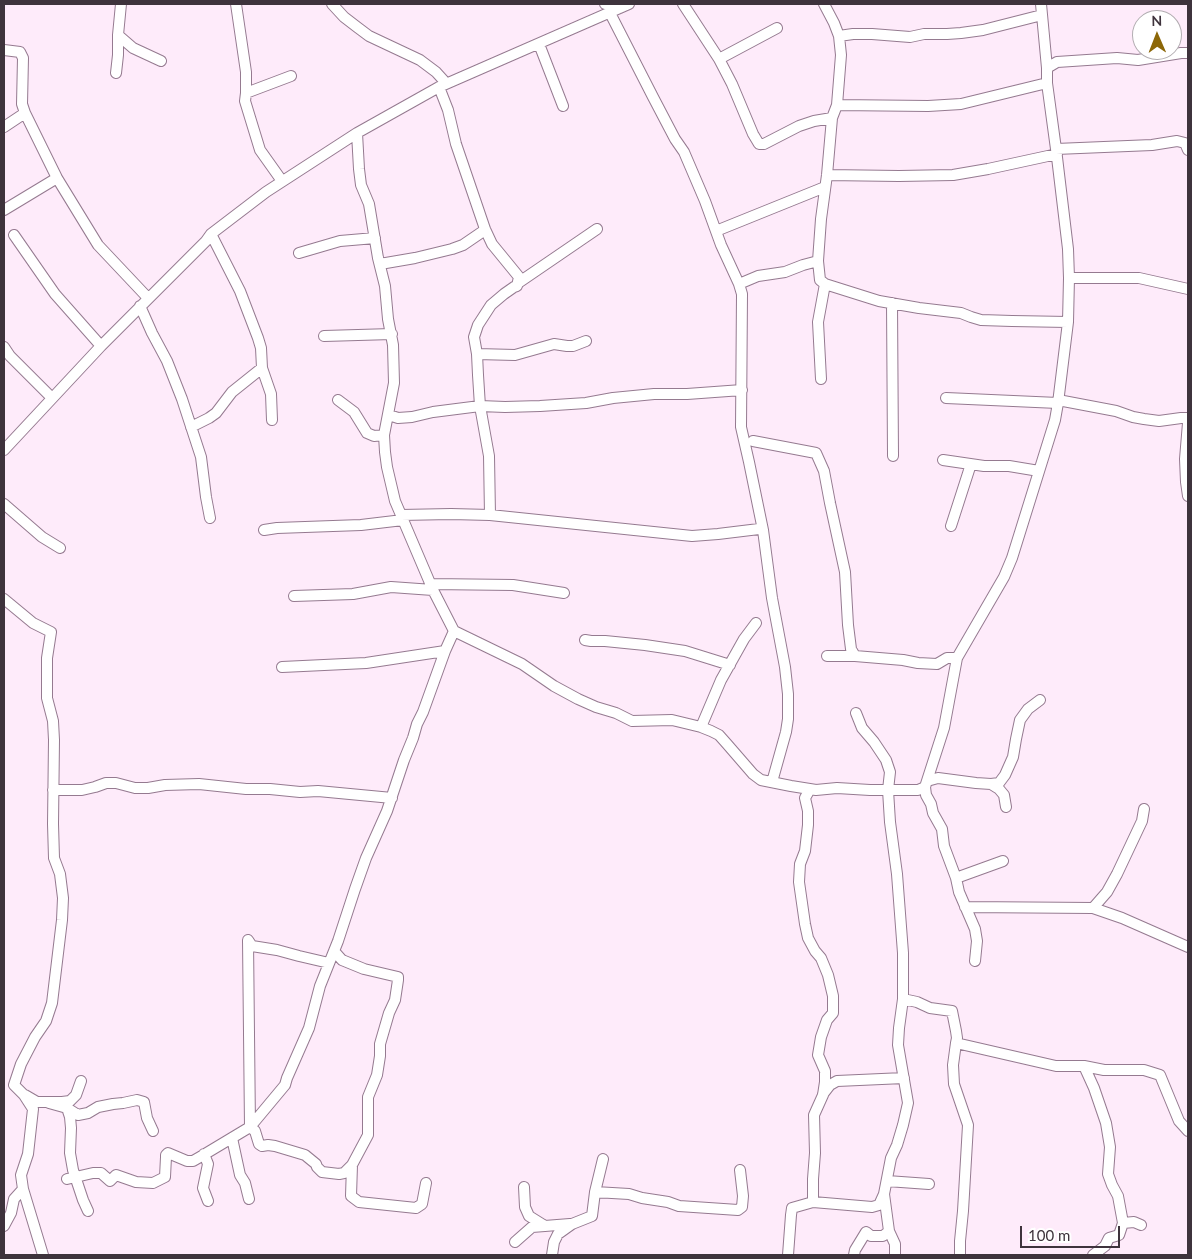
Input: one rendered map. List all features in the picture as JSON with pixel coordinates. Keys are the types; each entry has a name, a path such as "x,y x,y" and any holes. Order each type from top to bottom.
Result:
{"street":[{"path":"116,73 121,4"},
{"path":"236,4 246,72 245,101 260,150 282,181"},
{"path":"332,4 344,17 369,36 420,60 436,72 442,85 456,144 485,228 492,244 519,277 518,283"},
{"path":"683,4 719,59 759,144 764,144 799,126 832,118"},
{"path":"824,4 840,36 841,55 837,105 832,118 818,261 820,280 825,284 879,300 961,312 981,320 1068,322"},
{"path":"975,961 977,947 975,929 959,892 944,846 942,829 924,788 944,728 957,658 1007,570 1055,420 1058,402 1068,322 1069,278 1066,230 1057,151 1046,83 1047,68 1041,4"},
{"path":"4,450 101,346 211,234 282,181 357,133 442,85 539,44 619,6 656,103 684,152 742,294 741,427 763,530 788,694 786,732 772,782"},
{"path":"840,36 853,34 910,36 961,33 983,30 1042,15"},
{"path":"719,59 777,28"},
{"path":"118,35 134,48 161,61"},
{"path":"539,44 563,106"},
{"path":"4,50 20,52 21,54 22,104 57,178 98,245 148,298"},
{"path":"1047,68 1057,62 1111,58 1138,60 1188,53"},
{"path":"1046,55 1057,62"},
{"path":"246,93 292,76"},
{"path":"837,105 928,106 961,104 1046,83"},
{"path":"4,127 25,113"},
{"path":"357,133 358,169 361,185 369,204 385,286 393,345 394,382 384,435 387,467 395,501 432,587 454,631 522,664 554,686 578,699 632,721 672,720 701,727 719,735 753,774 762,780 810,789 888,790 924,788 938,778 976,783 999,783 1013,757 1020,720 1028,709 1040,700"},
{"path":"827,175 953,175 988,169 1057,151 1152,145 1177,141 1186,144"},
{"path":"4,210 57,178"},
{"path":"716,231 825,187"},
{"path":"380,264 452,249 463,245 485,228"},
{"path":"490,515 489,456 480,406 477,354 474,337 478,325 496,300 597,229"},
{"path":"211,234 240,292 258,338 261,348 262,368 271,394 272,420"},
{"path":"14,235 55,294 101,346"},
{"path":"299,253 340,241 375,238"},
{"path":"739,284 758,276 785,272 818,261"},
{"path":"1069,278 1139,278 1188,289"},
{"path":"821,379 818,322 825,284"},
{"path":"892,303 893,456"},
{"path":"140,306 167,361 182,399 201,457 210,518"},
{"path":"324,336 392,334"},
{"path":"477,354 516,356 554,344 567,346 586,341"},
{"path":"4,347 10,356 52,398"},
{"path":"190,427 216,413 232,392 262,368"},
{"path":"389,415 398,418 480,406 505,408 540,406 586,403 654,394 742,390"},
{"path":"946,398 1058,402 1116,411 1144,420 1187,418 1185,459 1188,496"},
{"path":"338,400 354,412 367,433 374,436 384,435"},
{"path":"754,441 816,453 824,471 845,572 848,626 855,656"},
{"path":"943,460 984,466 1009,466 1039,471"},
{"path":"951,526 971,464"},
{"path":"4,504 42,537 60,548"},
{"path":"264,530 370,524 402,517 451,514 490,515 692,536 763,530"},
{"path":"294,596 353,594 391,587 513,585 564,594"},
{"path":"4,599 33,623 51,632 47,658 47,698 53,721 54,740 54,858 60,874 63,898 57,972 52,1004 46,1020 9,1085 37,1102 50,1102 70,1101 76,1095 81,1082"},
{"path":"701,727 721,680 744,639 756,623"},
{"path":"71,1178 101,1173 110,1181 116,1175 136,1182 153,1183 165,1177 168,1153 187,1161 193,1160 250,1128 285,1085 309,1028 320,986 366,858 392,798 417,724 454,631"},
{"path":"585,640 645,645 685,651 730,665"},
{"path":"282,667 366,663 445,651"},
{"path":"827,656 855,656 937,664 947,658 957,658"},
{"path":"788,1255 792,1208 812,1202 872,1207 879,1205 884,1194 891,1158 904,1125 908,1103 898,1045 904,999 904,953 890,822 888,790 890,772 886,760 862,728 856,713"},
{"path":"53,790 82,790 106,783 116,783 136,788 200,784 246,790 318,791 392,798"},
{"path":"991,784 1004,795 1006,807"},
{"path":"810,789 805,798 808,811 808,825 805,851 800,864 800,882 808,938 815,951 822,958 830,980 833,996 833,1013 827,1020 820,1037 818,1055 825,1072 823,1095"},
{"path":"1093,908 1117,874 1142,821 1144,809"},
{"path":"956,878 1003,861"},
{"path":"965,907 1093,908 1122,918 1188,947"},
{"path":"329,963 252,946 248,940 250,1128 254,1131 259,1144 274,1146 305,1155 322,1172 339,1174 352,1165 368,1135 368,1097 377,1075 380,1044 395,1000 398,977 364,969 342,960 334,951"},
{"path":"904,999 930,1008 952,1011 957,1038 953,1065 954,1084 968,1125 960,1255"},
{"path":"956,1043 1056,1066 1084,1066 1104,1070 1144,1070 1160,1075 1179,1122 1188,1131"},
{"path":"1084,1066 1106,1123 1110,1146 1108,1174 1118,1196 1123,1223 1119,1235 1109,1238 1105,1246 1093,1255"},
{"path":"812,1202 815,1153 814,1115 830,1085 837,1081 904,1078"},
{"path":"24,1095 33,1109 28,1154 21,1174 23,1189 43,1255"},
{"path":"50,1102 67,1108 78,1115 98,1107 137,1100 144,1102 147,1118 153,1131"},
{"path":"67,1108 71,1128 71,1178 88,1211"},
{"path":"232,1138 240,1175 245,1183 250,1199"},
{"path":"204,1154 208,1164 203,1188 208,1201"},
{"path":"552,1255 554,1242 558,1234 572,1224 592,1216 595,1192 603,1159"},
{"path":"352,1165 351,1196 359,1202 416,1208 422,1204 426,1183"},
{"path":"595,1192 629,1194 679,1206 738,1210 742,1206 743,1196 740,1170"},
{"path":"887,1181 929,1184"},
{"path":"524,1187 525,1207 529,1216 544,1226"},
{"path":"4,1226 11,1213 14,1199 23,1189"},
{"path":"884,1194 889,1231 895,1244 895,1255"},
{"path":"1123,1223 1139,1221"},
{"path":"515,1242 532,1227 572,1224"},
{"path":"854,1255 866,1232 871,1236 883,1236 889,1231"}]}
